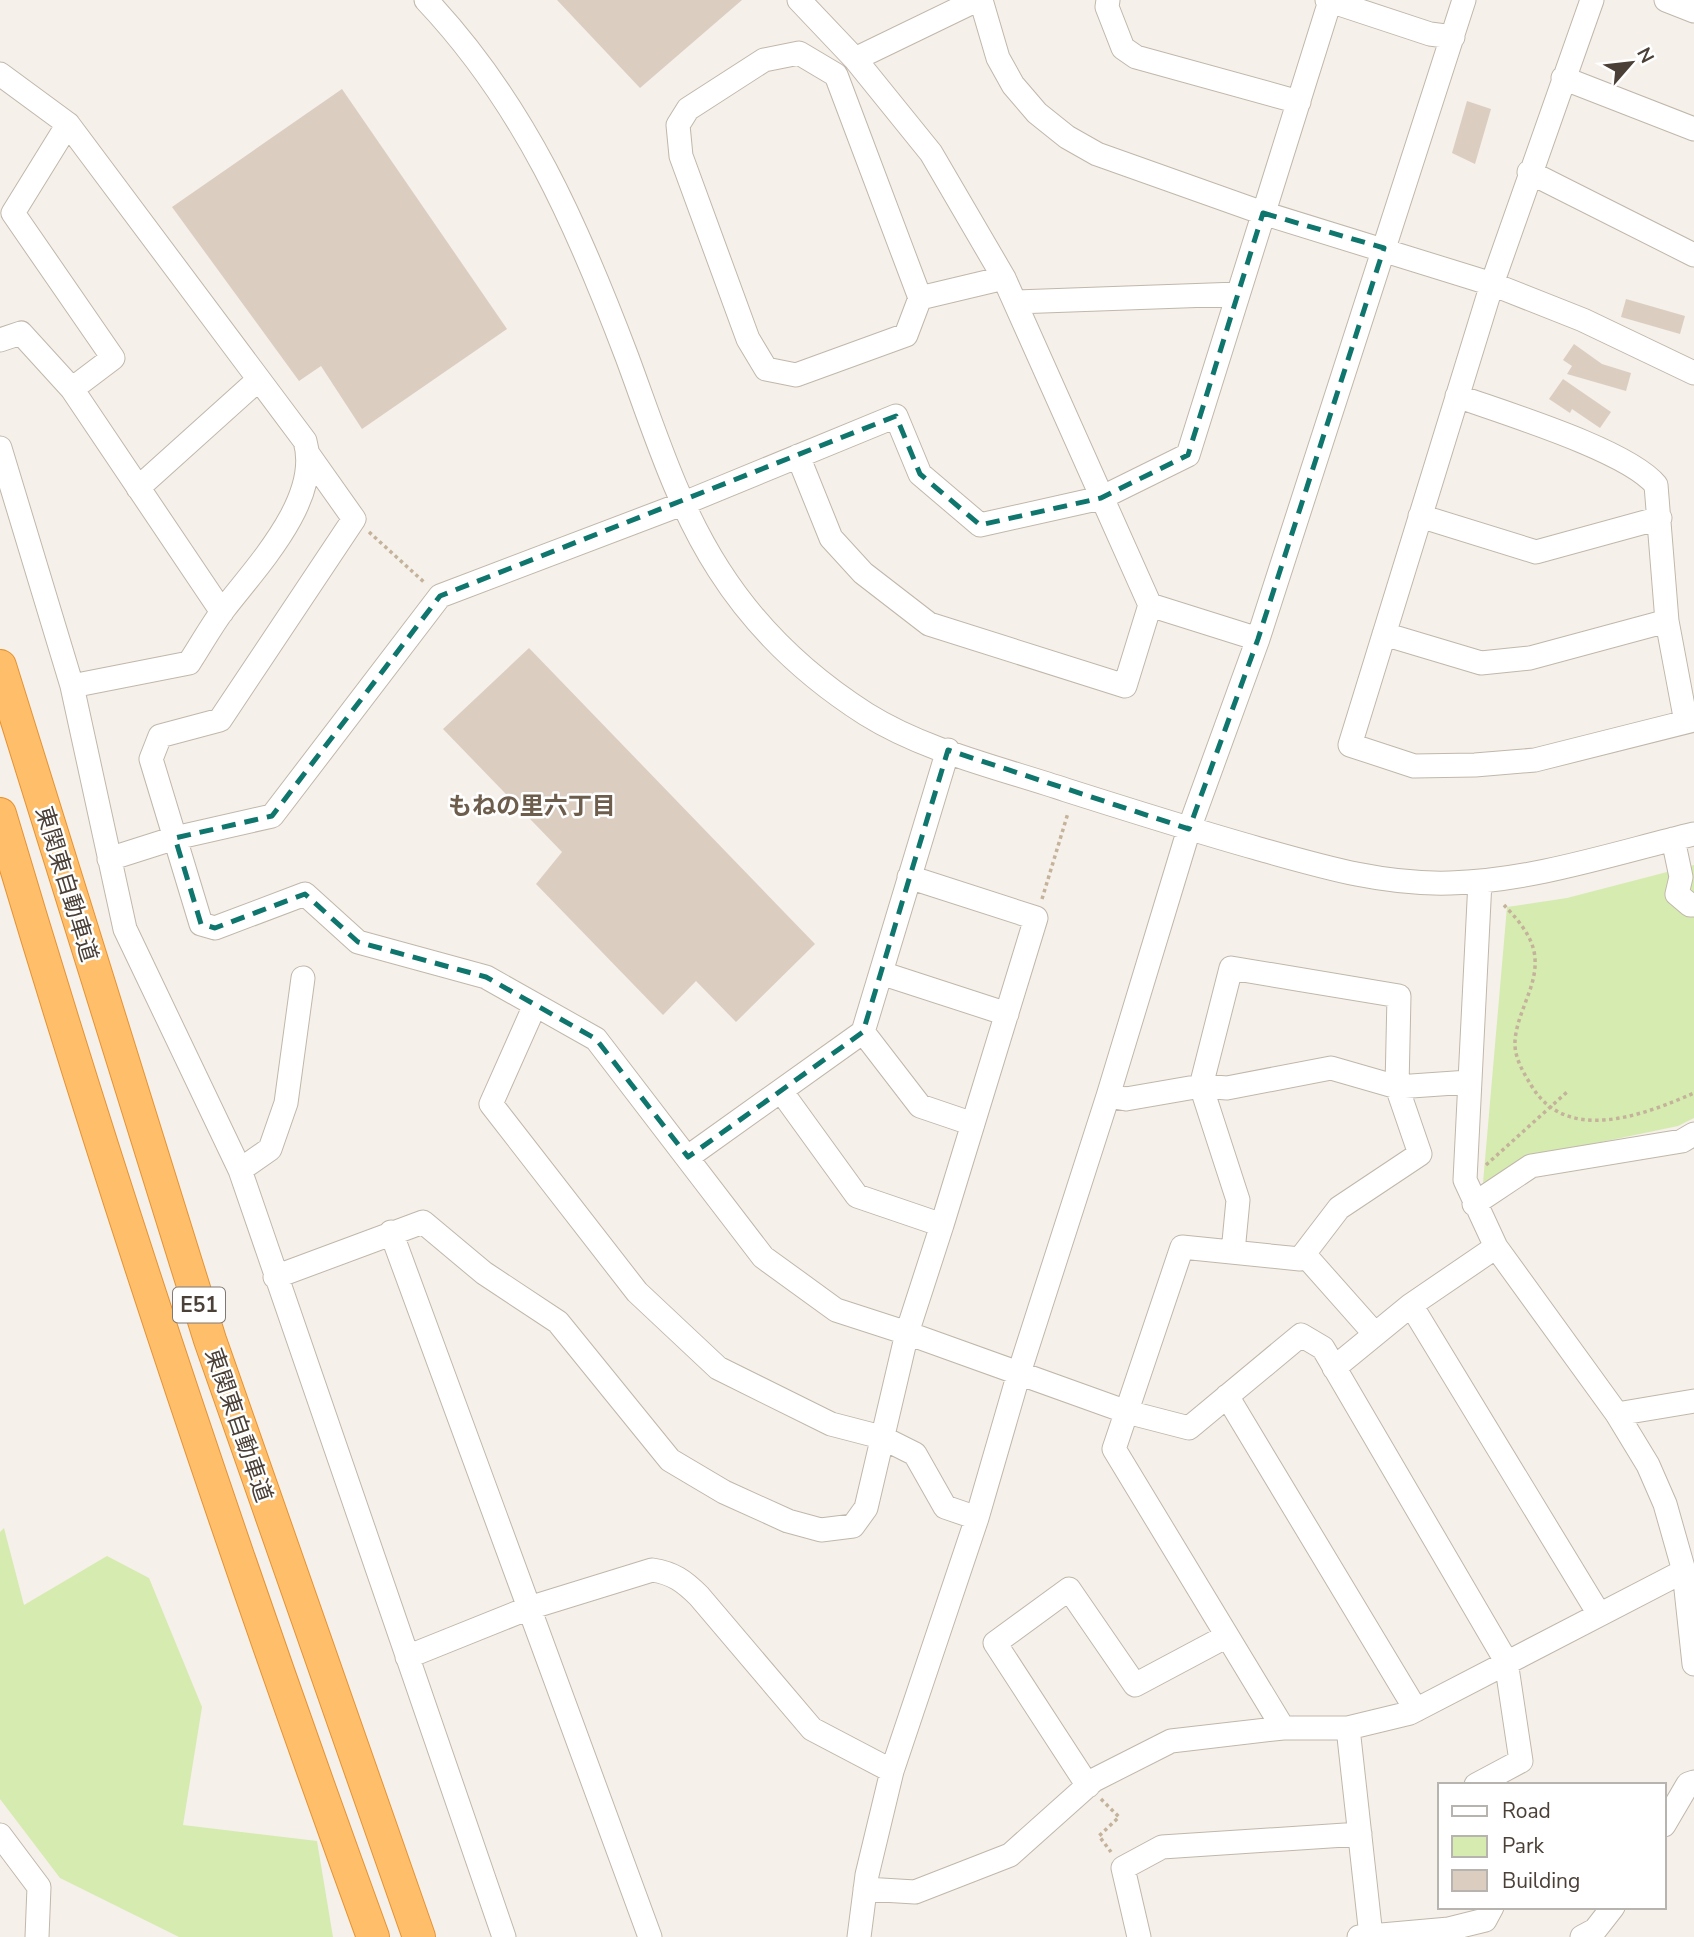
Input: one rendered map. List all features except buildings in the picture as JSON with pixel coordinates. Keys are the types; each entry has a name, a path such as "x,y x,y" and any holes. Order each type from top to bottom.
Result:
{"highway":[{"name":"東関東自動車道","path":"0,666 211,1340 419,1937"},
{"name":"東関東自動車道","path":"0,814 102,1146 178,1375 268,1642 373,1937"}],"street":[{"path":"426,0 470,49 504,99 545,166 580,233 682,504 719,570 757,622 801,665 867,715 948,750 1189,829 1339,872 1402,881 1480,881 1549,869 1683,837 1681,877 1677,894 1690,905 1694,905"},
{"path":"799,0 855,59 931,153 1004,278 1150,605 1125,686 929,624 863,573 831,538 799,456"},
{"path":"855,59 979,0 998,58 1013,85 1037,113 1067,137 1122,164 1263,213 1384,248 1492,284 1583,320 1694,373"},
{"path":"1108,0 1107,7 1123,47 1136,57 1299,102"},
{"path":"859,1937 865,1889 892,1770 977,1518 1019,1373 1108,1096 1189,829 1258,639 1464,0"},
{"path":"1458,396 1562,433 1650,478 1656,485 1667,621 1690,721 1535,760 1475,765 1407,764 1350,745 1492,284 1529,172 1592,0"},
{"path":"1665,0 1694,11"},
{"path":"109,859 175,838 272,816 440,596 682,504 896,416 920,474 980,525 1101,498 1188,455 1329,1 1430,33 1453,37"},
{"path":"799,53 836,75 920,298 906,335 796,375 766,369 748,339 681,156 678,125 688,109 764,60 799,53"},
{"path":"0,74 68,124 304,441 308,454 354,519 220,720 160,736 151,759 201,924 215,928 305,894 358,942 486,977 596,1039 763,1256 836,1310 1127,1412 1189,1428 1301,1335 1323,1348 1506,1661 1521,1760 1480,1783"},
{"path":"1563,78 1694,129"},
{"path":"68,124 13,213 113,358 72,389"},
{"path":"1529,172 1694,255"},
{"path":"920,298 1004,278"},
{"path":"1015,302 1238,294"},
{"path":"0,340 21,333 72,389 222,612"},
{"path":"138,488 258,380"},
{"path":"0,448 72,685 125,929 240,1170 503,1937"},
{"path":"72,685 189,663 222,612 279,540 298,503 308,454"},
{"path":"1420,516 1536,552 1660,519"},
{"path":"1150,605 1258,639"},
{"path":"1384,634 1481,663 1530,658 1667,621"},
{"path":"688,1157 863,1032 948,750"},
{"path":"275,1277 423,1222 484,1273 558,1322 670,1460 724,1492 788,1521 821,1530 853,1525 866,1508 907,1333 1036,918 909,877"},
{"path":"1480,881 1465,1181 1496,1247 1617,1414 1648,1465 1665,1504 1684,1571 1694,1658"},
{"path":"1233,1252 1238,1200 1201,1086 1231,968 1399,996 1397,1087 1420,1154 1339,1208 1300,1259 1182,1247 1114,1449 1283,1728"},
{"path":"881,973 1007,1014"},
{"path":"240,1170 270,1149 286,1103 303,978"},
{"path":"535,1004 491,1104 637,1292 718,1368 831,1424 881,1437 915,1454 945,1507 977,1518"},
{"path":"863,1032 920,1106 973,1124"},
{"path":"1108,1096 1126,1099 1201,1086 1227,1088 1331,1068 1397,1087 1469,1082"},
{"path":"781,1091 856,1196 942,1225"},
{"path":"1474,1204 1531,1166 1682,1141 1694,1133"},
{"path":"391,1232 650,1937"},
{"path":"1334,1368 1412,1305 1496,1247"},
{"path":"1304,1254 1375,1335"},
{"path":"1412,1305 1599,1614"},
{"path":"1227,1396 1416,1710"},
{"path":"1617,1414 1694,1401"},
{"path":"407,1657 528,1608 652,1570 667,1572 682,1580 699,1596 812,1729 830,1741 892,1770"},
{"path":"865,1889 915,1892 1010,1855 1088,1786 1171,1741 1283,1728 1348,1728 1416,1710 1684,1571"},
{"path":"1088,1786 995,1643 1069,1589 1135,1685 1227,1636"},
{"path":"1348,1728 1360,1834 1365,1936 1461,1926 1485,1920 1491,1909"},
{"path":"1666,1822 1688,1784 1694,1782"},
{"path":"1139,1937 1123,1868 1162,1847 1360,1834"},
{"path":"0,1835 39,1887 37,1937"},
{"path":"1582,1937 1595,1930 1611,1909"}],"path":[{"path":"354,519 440,596"},
{"path":"1036,918 1075,792"},
{"path":"1504,905 1523,925 1535,956 1535,979 1523,1003 1515,1042 1520,1066 1536,1095 1551,1107 1580,1121 1626,1117 1661,1107 1694,1093"},
{"path":"1484,1168 1567,1092"},
{"path":"1088,1786 1119,1817 1099,1836 1123,1868"}],"highlighted area":[{"path":"1263,213 1384,248 1258,639 1189,829 948,750 863,1032 688,1157 596,1039 486,977 358,942 305,894 215,928 201,924 175,838 272,816 440,596 896,416 920,474 980,525 1101,498 1188,455"}],"green space":[{"path":"1694,865 1694,1118 1678,1126 1525,1158 1483,1183 1507,907 1567,898"},
{"path":"4,1528 24,1605 107,1556 149,1578 202,1707 183,1825 317,1841 333,1937 179,1937 60,1878 0,1799 0,1532"}],"district":[{"name":"もねの里六丁目","path":"532,806"}]}
